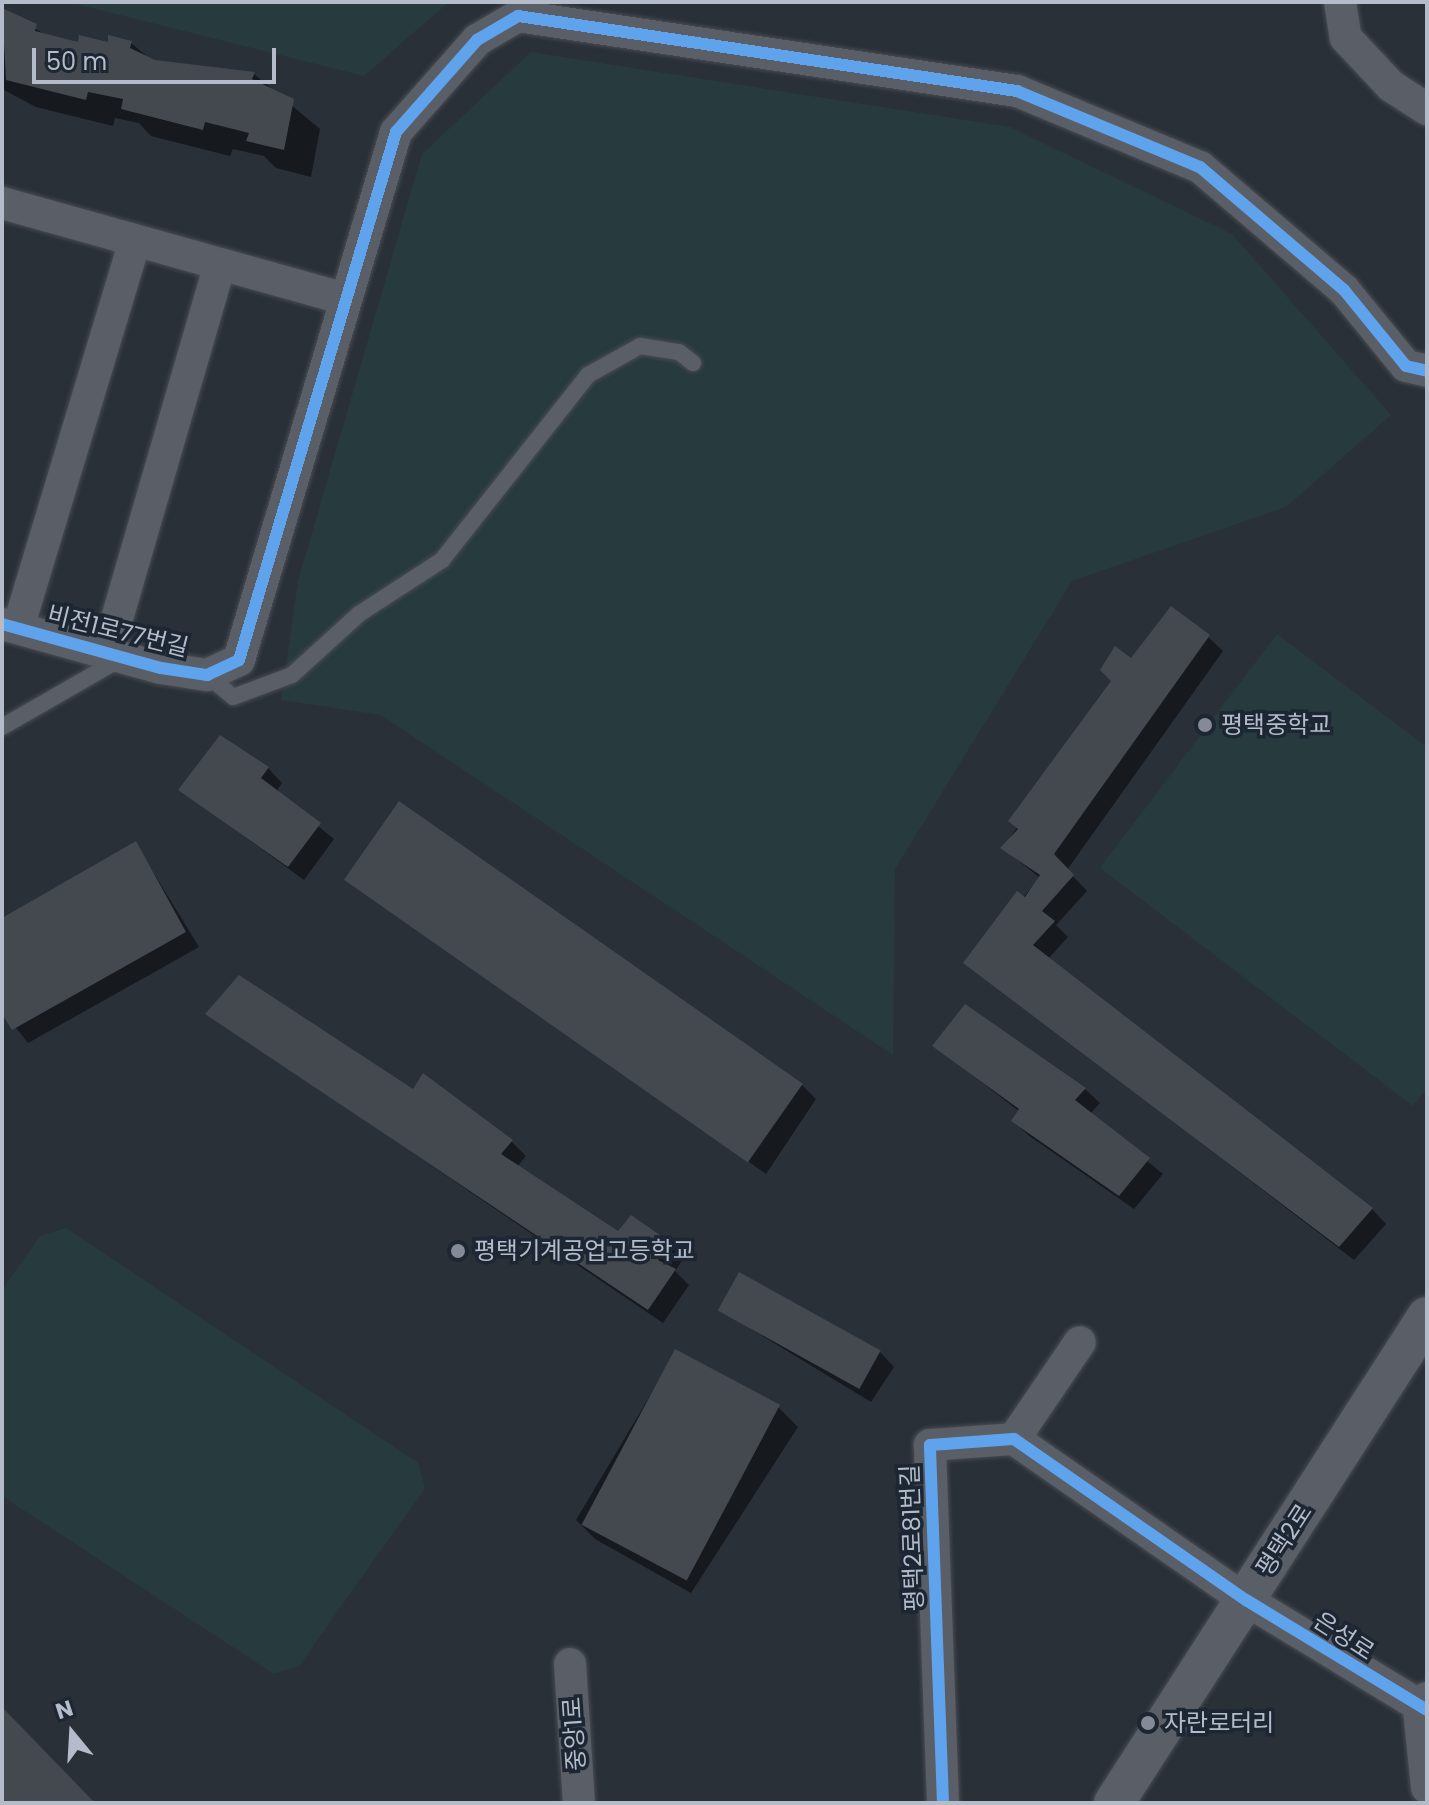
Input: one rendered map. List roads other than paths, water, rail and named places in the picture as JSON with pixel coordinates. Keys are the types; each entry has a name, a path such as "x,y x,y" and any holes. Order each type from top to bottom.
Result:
{"street":[{"path":"1340,2 1346,38 1391,86 1427,109"},
{"path":"207,675 239,660 396,132 477,40 518,16 1017,91 1200,167 1344,290 1406,366 1427,371"},
{"path":"2,203 346,299"},
{"name":"비전1로77번길","path":"135,240 10,626 114,656 207,675"},
{"name":"비전1로77번길","path":"114,656 220,264"},
{"name":"평택2로","path":"1114,1803 1427,1317"},
{"path":"1080,1342 1014,1439 1246,1600"},
{"name":"평택2로81번길","path":"943,1803 930,1445 1014,1439"},
{"name":"은성로","path":"1246,1600 1424,1706 1427,1788"},
{"name":"중앙1로","path":"570,1664 579,1803"}],"lane":[{"path":"207,675 233,697 292,675 359,614 442,560 588,375 640,346 679,352 693,363"},
{"path":"2,727 114,656"}],"place":[{"name":"평택중학교","path":"1205,725"},
{"name":"평택기계공업고등학교","path":"458,1251"},
{"name":"자란로터리","path":"1148,1723"}]}
